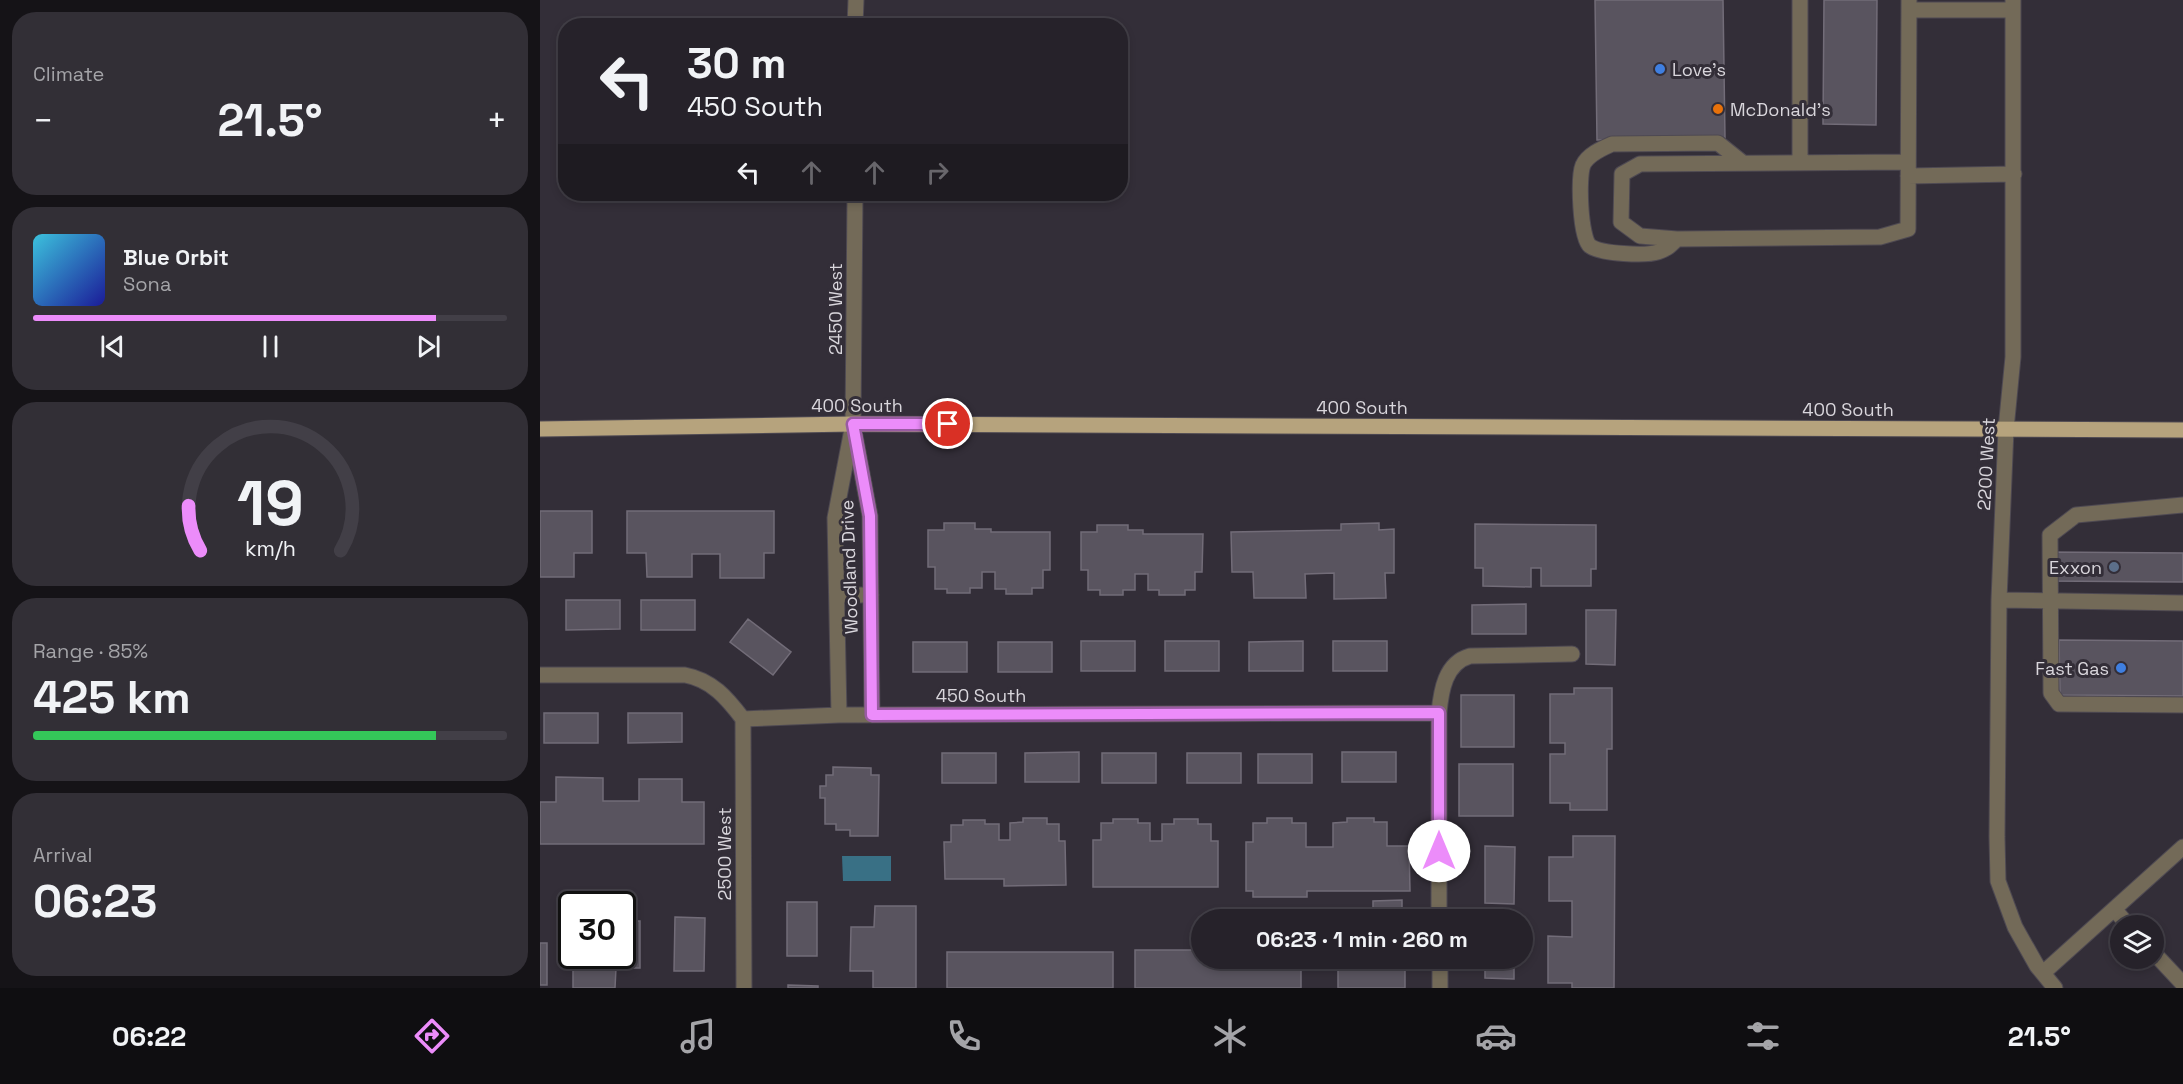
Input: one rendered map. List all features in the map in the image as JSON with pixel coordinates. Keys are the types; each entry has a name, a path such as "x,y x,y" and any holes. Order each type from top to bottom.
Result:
{"main road":[{"name":"400 South","path":"540,429 853,424 2183,430"}],"street":[{"path":"855,18 856,0"},
{"path":"1800,0 1800,162"},
{"path":"2013,5 1909,5 1908,169 1908,229 1880,237 1677,239 1640,236 1621,222 1622,174 1640,164 1800,162 1908,169 2014,174"},
{"name":"2200 West","path":"2013,5 2013,357 2006,429 2000,600 1998,881 2015,927 2037,966 2055,988"},
{"path":"1677,239 1670,247 1656,253 1622,253 1591,247 1586,241 1582,227 1581,176 1583,164 1600,150 1612,144 1718,143 1743,163"},
{"name":"2450 West","path":"853,424 855,201"},
{"name":"Woodland Drive","path":"839,715 836,518 853,424"},
{"name":"Woodland Drive","path":"853,424 870,516 872,715"},
{"path":"2183,505 2076,515 2050,536 2051,693 2059,704 2183,705"},
{"path":"837,595 871,595"},
{"path":"2000,600 2183,603"},
{"path":"1439,909 1439,713 1446,680 1456,664 1465,658 1572,654"},
{"path":"540,675 685,675 716,688 743,719"},
{"name":"450 South","path":"743,719 839,715 1439,713"},
{"name":"2500 West","path":"743,719 744,988"},
{"path":"2043,973 2183,847"},
{"path":"2114,909 2119,915"},
{"path":"2164,964 2183,984"},
{"path":"1440,969 1440,988"}],"water":[{"path":"842,856 891,856 891,881 843,881"}],"building":[{"name":"Love's","path":"1595,0 1723,0 1725,138 1597,140"},
{"path":"1824,0 1877,0 1876,125 1823,124"},
{"path":"540,511 592,511 592,553 574,553 574,577 540,577"},
{"path":"627,511 774,511 774,553 764,553 764,578 720,578 720,554 692,554 692,577 647,577 646,553 627,553"},
{"path":"944,523 975,523 975,529 991,529 991,532 1050,532 1050,570 1043,570 1043,588 1032,588 1032,594 1006,594 1006,589 995,589 995,572 982,572 982,588 970,588 970,593 947,593 947,589 935,589 935,567 928,567 928,530 944,530"},
{"path":"1379,523 1379,530 1394,529 1394,573 1385,573 1386,598 1334,599 1334,573 1305,574 1306,598 1254,598 1253,572 1232,572 1231,532 1341,530 1341,524"},
{"path":"1475,524 1596,525 1596,569 1591,569 1591,586 1541,586 1541,568 1531,568 1531,587 1483,586 1483,568 1475,568"},
{"path":"1097,525 1128,525 1128,530 1143,530 1143,534 1203,534 1202,572 1195,572 1195,590 1185,590 1185,595 1159,595 1159,590 1148,590 1148,574 1135,574 1135,590 1123,590 1123,595 1100,595 1100,590 1088,590 1088,570 1081,570 1081,532 1097,532"},
{"name":"Exxon","path":"2045,552 2183,553 2183,582 2045,581"},
{"path":"566,600 620,600 620,629 566,630"},
{"path":"641,600 695,600 695,630 641,630"},
{"path":"1526,604 1526,634 1472,634 1472,605"},
{"path":"1586,610 1616,610 1615,665 1586,664"},
{"path":"748,619 791,652 773,675 730,642"},
{"name":"Fast Gas","path":"2059,640 2183,641 2183,696 2060,695"},
{"path":"1081,641 1135,641 1135,671 1081,671"},
{"path":"1165,641 1219,641 1219,671 1165,671"},
{"path":"1303,641 1303,671 1249,671 1249,642"},
{"path":"1333,641 1387,641 1387,671 1333,671"},
{"path":"913,642 967,642 967,672 913,672"},
{"path":"998,642 1052,642 1052,672 998,672"},
{"path":"1574,688 1612,688 1612,749 1607,749 1607,810 1570,810 1570,803 1550,803 1550,754 1565,754 1565,743 1550,743 1550,694 1574,694"},
{"path":"1461,695 1514,695 1514,747 1461,747"},
{"path":"544,713 598,713 598,743 544,743"},
{"path":"628,713 682,713 682,742 628,743"},
{"path":"1079,752 1079,782 1025,782 1025,753"},
{"path":"1342,752 1396,752 1396,782 1342,782"},
{"path":"942,753 996,753 996,783 942,783"},
{"path":"1102,753 1156,753 1156,783 1102,783"},
{"path":"1187,753 1241,753 1241,783 1187,783"},
{"path":"1258,754 1312,754 1312,783 1258,783"},
{"path":"1459,764 1513,764 1513,816 1459,816"},
{"path":"833,767 871,768 871,775 879,775 878,836 850,836 850,830 836,830 836,824 825,824 825,798 820,798 820,786 826,786 826,775 833,775"},
{"path":"556,777 603,778 603,801 639,801 639,779 682,779 682,802 704,802 704,844 540,844 540,802 556,802"},
{"path":"1023,818 1047,818 1047,824 1059,824 1059,841 1065,841 1066,885 1004,886 1004,879 945,879 944,842 951,842 951,825 963,825 963,820 985,820 985,824 999,824 999,840 1010,840 1010,823 1023,822"},
{"path":"1267,818 1292,818 1292,823 1306,823 1306,847 1333,847 1333,823 1347,822 1347,818 1374,818 1374,822 1387,822 1387,846 1409,846 1410,891 1307,891 1307,897 1253,897 1253,891 1246,891 1246,842 1253,842 1253,823 1267,823"},
{"path":"1113,819 1138,819 1138,823 1150,823 1150,841 1162,841 1162,824 1174,824 1174,819 1198,819 1198,824 1211,824 1211,841 1218,841 1218,887 1093,887 1093,840 1101,840 1101,823 1113,823"},
{"path":"1573,836 1615,836 1614,988 1572,988 1572,983 1548,983 1548,936 1572,937 1572,901 1549,901 1549,857 1573,857"},
{"path":"1485,846 1515,847 1514,904 1485,903"},
{"path":"1402,900 1402,909 1373,909 1373,901"},
{"path":"787,902 817,902 817,956 787,956"},
{"path":"875,906 916,906 916,988 873,988 873,971 850,971 851,927 874,927"},
{"path":"675,917 705,918 704,971 674,971"},
{"path":"636,921 640,921 640,968 636,968"},
{"path":"540,943 547,943 547,985 540,985"},
{"path":"1135,950 1191,950 1191,969 1301,969 1301,988 1135,988"},
{"path":"947,952 1113,952 1113,988 947,988"},
{"path":"573,969 616,969 615,988 573,988"},
{"path":"1338,969 1405,969 1405,988 1338,988"},
{"path":"1485,969 1514,969 1514,979 1485,978"},
{"path":"788,985 818,986 818,988 788,988"}],"place":[{"name":"Love's","path":"1660,69"},
{"name":"McDonald's","path":"1718,109"},
{"name":"Exxon","path":"2114,567"},
{"name":"Fast Gas","path":"2121,668"}],"route":[{"path":"948,424 853,424 870,516 872,715 1439,713 1439,851"}]}
